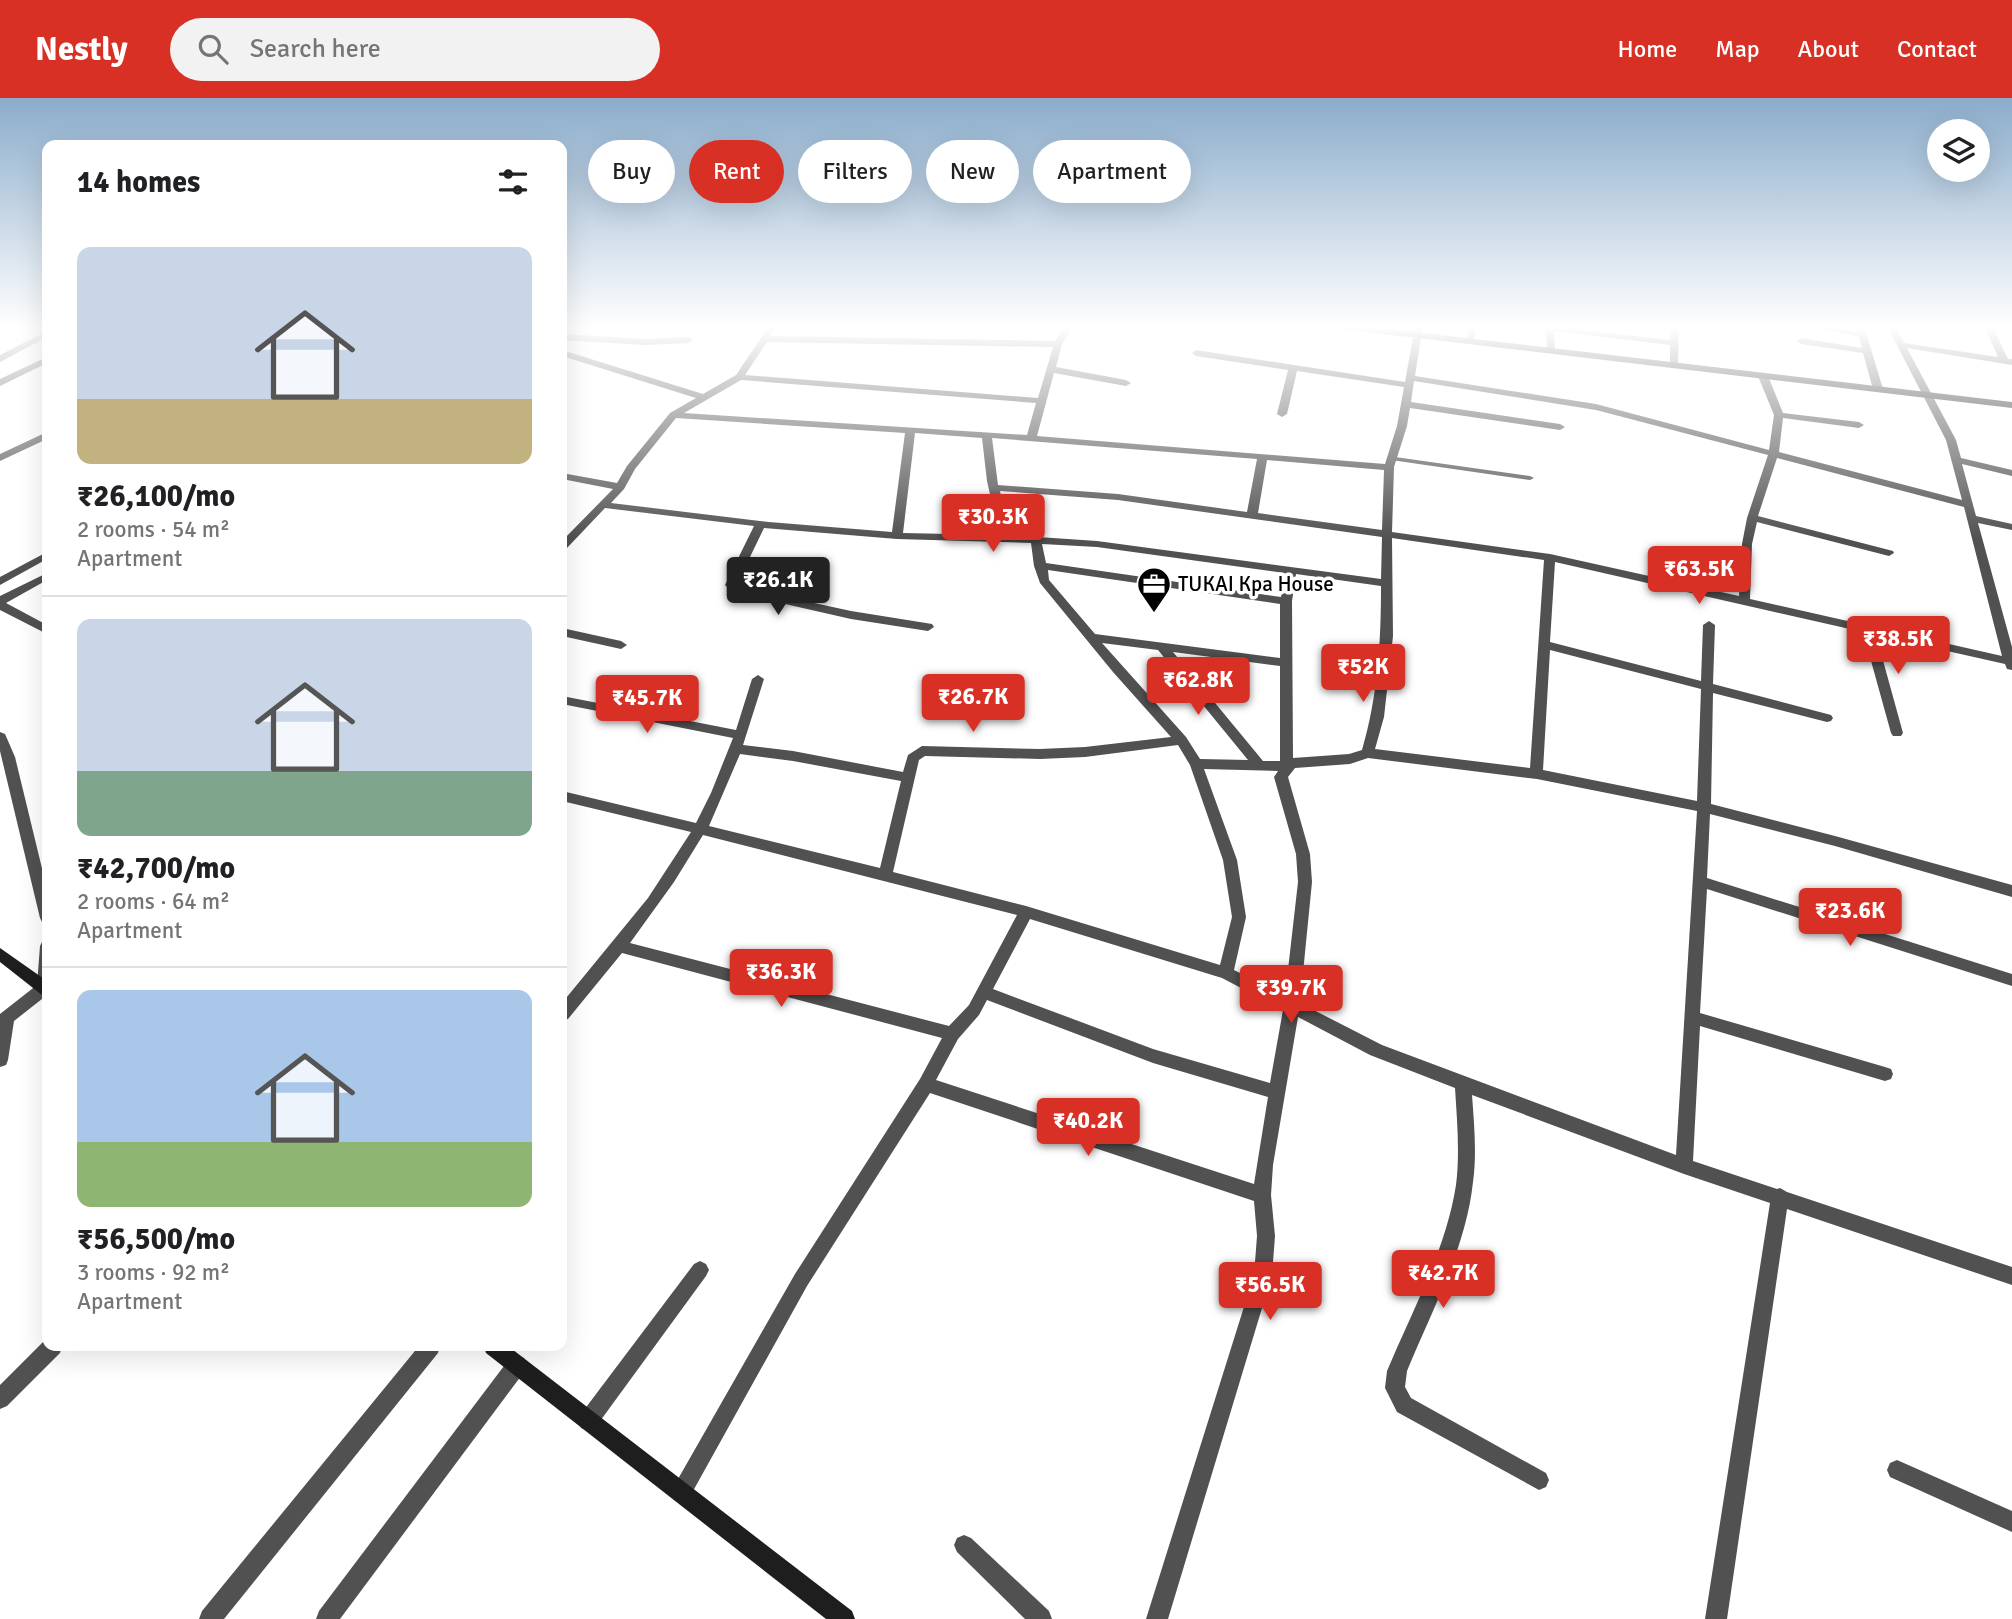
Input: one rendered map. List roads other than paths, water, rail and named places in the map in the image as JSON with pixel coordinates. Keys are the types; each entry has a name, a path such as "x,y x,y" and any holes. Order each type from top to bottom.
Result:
{"street":[{"path":"567,542 620,487 631,468 673,415 703,397"},
{"path":"991,397 1041,401"},
{"path":"1031,438 1042,397"},
{"path":"1282,414 1286,397"},
{"path":"1368,753 1378,717 1387,636 1390,463 1402,426 1406,397"},
{"path":"1524,397 1596,407 1773,456 1968,505"},
{"path":"1744,600 1747,544 1752,518 1773,456 1779,415 1772,397"},
{"path":"994,488 1118,497 1549,557 1868,628 2011,664 1951,440 1929,397"},
{"path":"1945,397 2012,405"},
{"path":"1405,404 1560,427"},
{"path":"673,415 1390,463"},
{"path":"1779,415 1859,425"},
{"path":"897,536 910,431"},
{"path":"986,436 1005,538"},
{"path":"0,458 42,437"},
{"path":"1252,515 1263,456"},
{"path":"1956,460 2012,472"},
{"path":"567,477 620,487"},
{"path":"603,505 760,524 897,536 1036,539 1097,544 1386,583"},
{"path":"1752,518 1889,553"},
{"path":"1972,519 2012,527"},
{"path":"760,524 734,575 731,585 736,590 851,615 928,626"},
{"path":"1036,539 1044,581 1147,705 1181,740 1196,764 1230,859 1239,917 1226,973"},
{"path":"1536,774 1549,557"},
{"path":"0,582 42,558"},
{"path":"1040,566 1286,601"},
{"path":"1157,1619 1263,1275 1266,1236 1262,1195 1276,1092 1292,1005 1305,882 1303,854 1281,777 1287,766 1286,601 1291,570"},
{"path":"42,579 0,602 9,611 42,627"},
{"path":"1684,1166 1704,807 1709,625"},
{"path":"1868,628 1897,733"},
{"path":"567,633 621,645"},
{"path":"1093,638 1287,663"},
{"path":"1543,644 1827,718"},
{"path":"1161,646 1260,766"},
{"path":"567,1008 636,928 700,830 738,742 758,680"},
{"path":"567,701 793,756 908,778"},
{"path":"0,737 9,757 42,897"},
{"path":"885,876 916,754 930,750 1040,754 1085,752 1181,740"},
{"path":"1196,764 1287,766 1350,759 1368,753 1536,774 1704,807 1810,832 2012,891"},
{"path":"567,797 1026,912 1226,973 1376,1050 1463,1084 1684,1166 2012,1276"},
{"path":"1699,881 2012,980"},
{"path":"681,1493 801,1280 926,1084 952,1034 974,1010 1026,912"},
{"path":"620,946 952,1034"},
{"path":"0,954 42,986"},
{"path":"0,1060 4,1020 42,992"},
{"path":"983,992 1153,1056 1276,1092"},
{"path":"1692,1017 1885,1074"},
{"path":"926,1084 1262,1195"},
{"path":"1463,1084 1466,1165 1462,1198 1450,1238 1398,1371 1395,1388 1404,1405 1539,1480"},
{"path":"1716,1619 1780,1196"},
{"path":"588,1421 700,1269"},
{"path":"0,1399 48,1351"},
{"path":"210,1619 427,1351"},
{"path":"499,1351 844,1619"},
{"path":"327,1619 517,1365"},
{"path":"1897,1470 2012,1522"},
{"path":"964,1545 1041,1619"}],"lane":[{"path":"1390,463 1530,478"}],"place":[{"name":"TUKAI Kpa House","path":"1154,614"}]}
